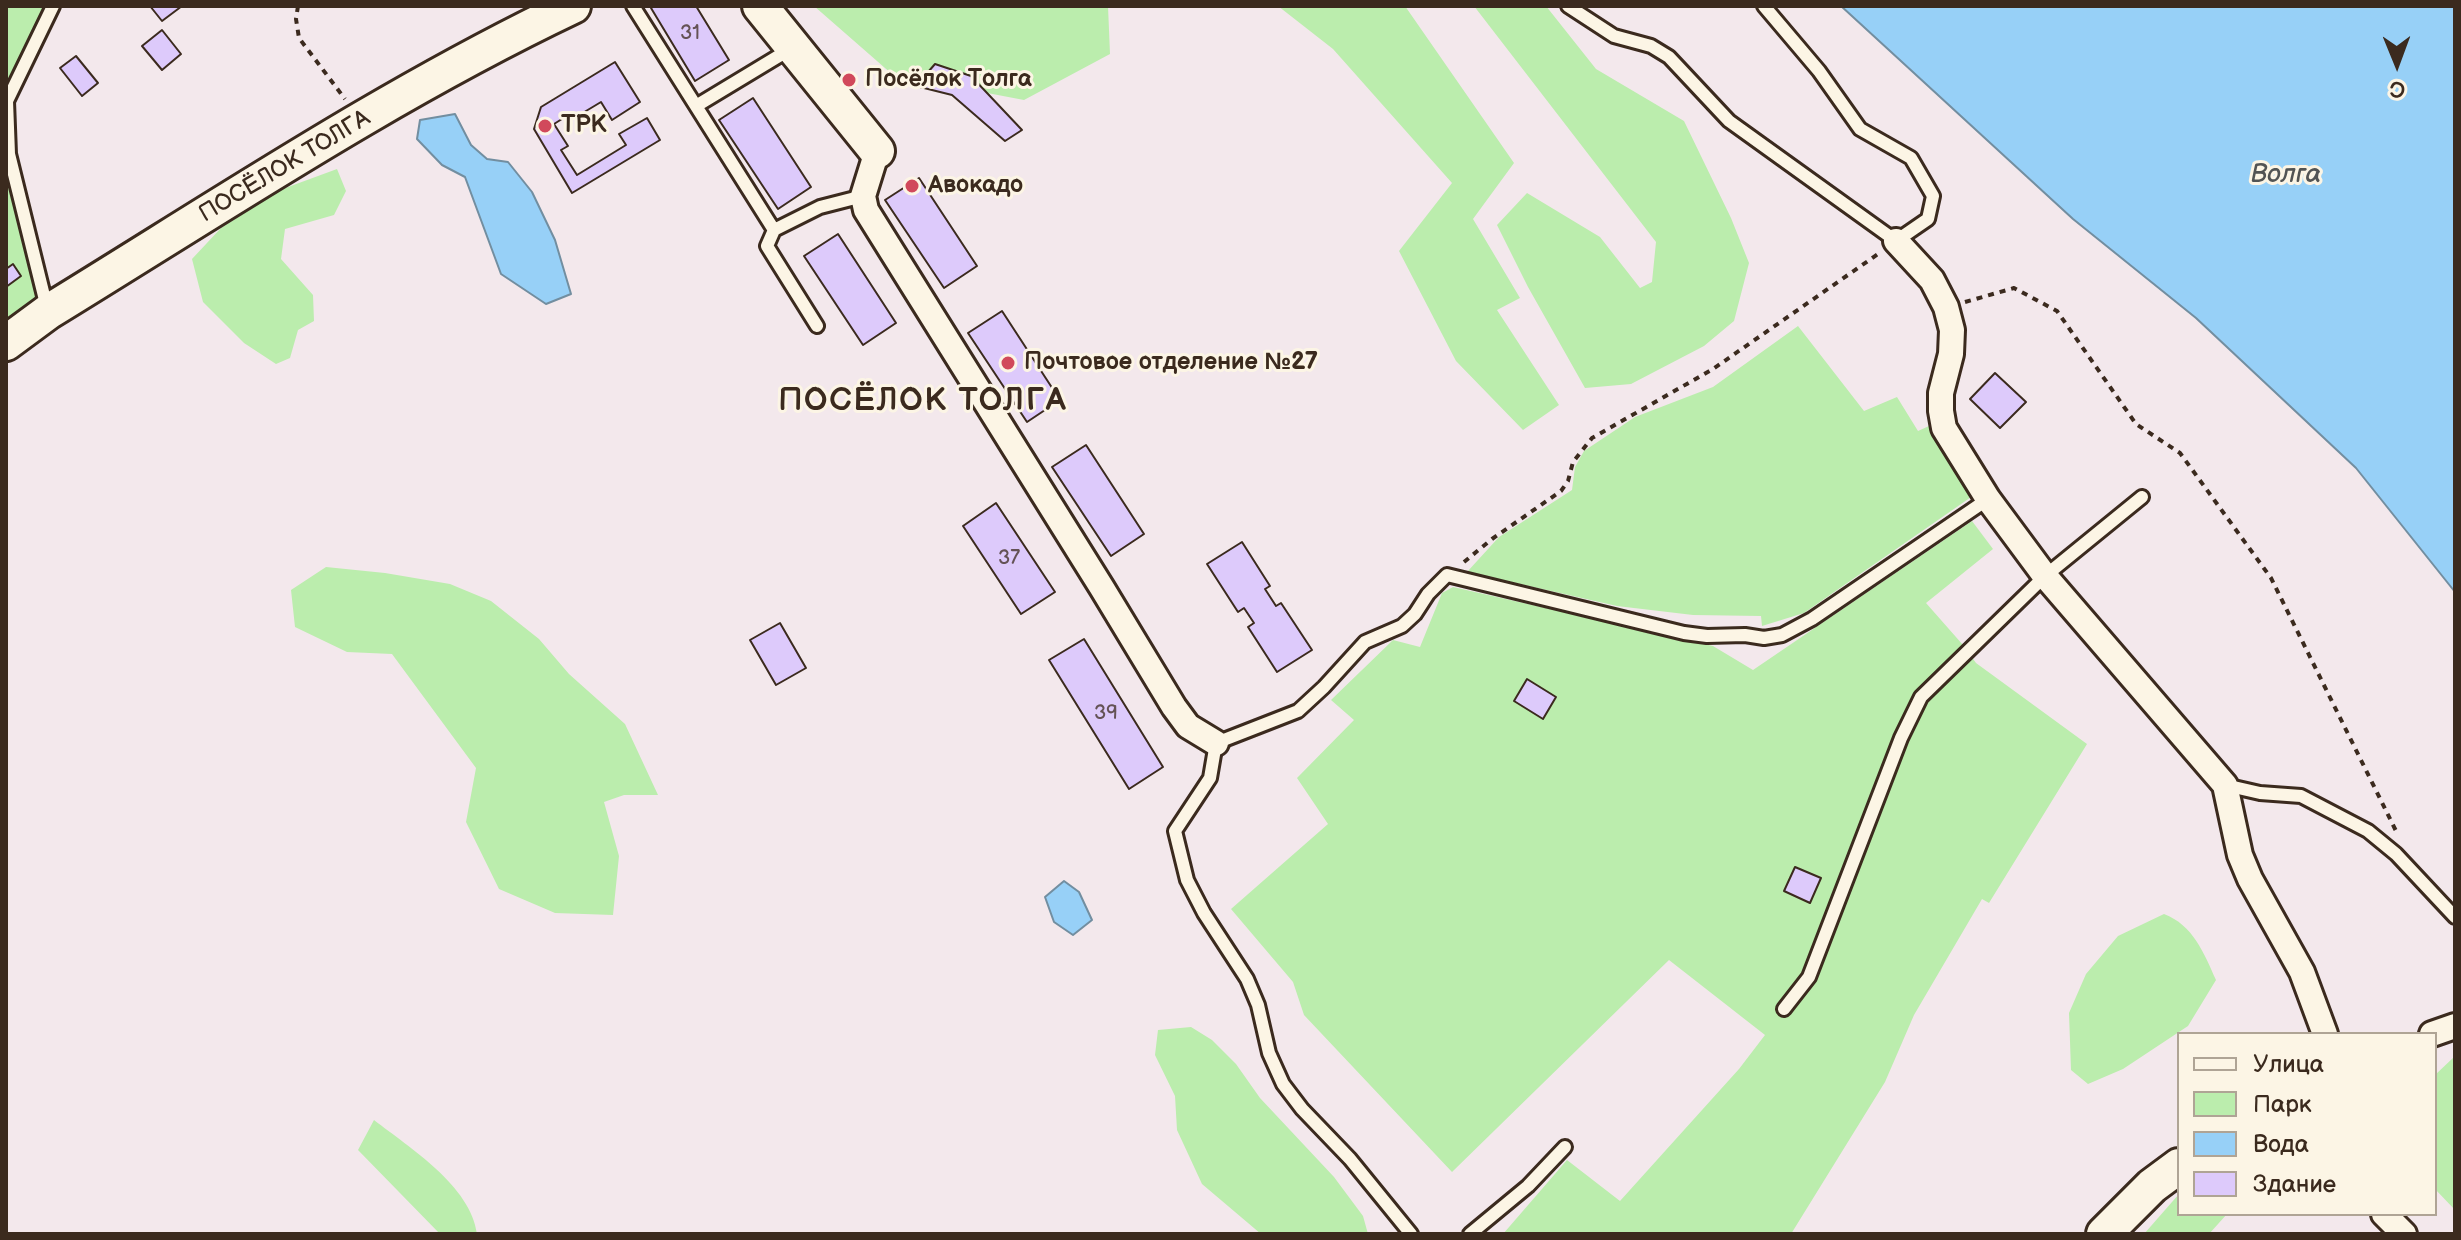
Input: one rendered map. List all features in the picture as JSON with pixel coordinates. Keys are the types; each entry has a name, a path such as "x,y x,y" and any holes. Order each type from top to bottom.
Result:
{"street":[{"name":"ПОСЁЛОК ТОЛГА","path":"6,343 48,312 361,120 482,50 573,6"},
{"path":"760,6 877,151 863,196 866,210 1174,707 1188,726 1216,743"},
{"path":"1896,241 1932,280 1946,307 1952,330 1951,354 1941,393 1944,428 1988,499 2045,576 2225,785 2240,855 2250,879 2302,972 2324,1032"},
{"path":"2104,1234 2152,1186 2177,1167"},
{"path":"2386,1216 2404,1234"}],"lane":[{"path":"48,312 9,154 7,101 53,6"},
{"path":"633,6 774,230"},
{"path":"1568,6 1614,36 1651,46 1669,57 1729,121 1896,241 1928,219 1933,196 1911,158 1860,129 1819,71 1764,6"},
{"path":"696,106 793,47"},
{"path":"817,326 767,246 774,230 820,207 863,196"},
{"path":"1784,1009 1809,977 1901,738 1921,697 2045,576 2142,497"},
{"path":"1411,1234 1283,1084 1269,1053 1258,1005 1247,979 1204,913 1187,880 1175,831 1210,778 1216,743 1298,711 1365,642 1402,626 1447,575 1684,633 1764,638 1782,635 1812,619 1988,499"},
{"path":"2225,785 2260,793 2301,796 2368,831 2402,861 2455,917"},
{"path":"1470,1234 1528,1186 1565,1147"}],"path":[{"path":"298,6 296,19 299,38 361,120"},
{"path":"1447,575 1561,491 1568,481 1573,462 1592,438 1713,369 1896,241"},
{"path":"1946,307 2014,288 2057,311 2136,424 2180,453 2271,578 2397,830 2402,861"}],"green space":[{"path":"6,6 57,6 10,75 6,111"},
{"path":"814,6 1108,6 1110,54 1024,100 893,75"},
{"path":"1278,6 1405,6 1514,163 1473,219 1520,298 1497,310 1559,405 1523,430 1456,361 1399,251 1452,183 1333,49"},
{"path":"1474,6 1546,6 1596,69 1684,121 1749,263 1734,321 1704,346 1631,384 1585,388 1497,225 1527,193 1600,237 1640,288 1652,282 1656,242"},
{"path":"6,164 39,306 6,329"},
{"path":"337,169 346,191 334,215 285,229 281,259 313,295 314,321 298,330 290,358 276,364 244,343 203,302 192,259 221,228 280,190"},
{"path":"1798,326 1864,411 1897,397 1918,431 1929,426 1974,495 1804,613 1762,626 1761,616 1693,615 1617,606 1467,572 1499,537 1572,490 1575,467 1584,451 1635,417 1713,387"},
{"path":"1972,521 1993,549 1926,603 1976,663 2087,744 1989,903 1982,899 1914,1015 1885,1082 1791,1234 1503,1234 1567,1160 1620,1201 1739,1069 1765,1035 1669,960 1452,1172 1304,1015 1293,982 1231,909 1328,824 1297,778 1354,720 1331,700 1393,640 1420,647 1442,593 1453,587 1713,646 1753,670"},
{"path":"326,567 450,584 491,601 539,639 569,674 625,724 658,795 624,795 604,802 619,856 613,915 555,913 499,889 466,822 476,768 392,654 347,652 295,627 291,590"},
{"path":"2164,914 2190,933 2216,980 2188,1026 2123,1069 2088,1084 2071,1070 2069,1013 2086,974 2118,936"},
{"path":"1191,1027 1212,1040 1236,1064 1260,1098 1334,1177 1363,1216 1368,1234 1261,1234 1202,1184 1177,1130 1175,1096 1155,1055 1158,1030"},
{"path":"2455,1057 2455,1210 2437,1191 2437,1073"},
{"path":"374,1120 451,1184 472,1216 477,1234 440,1234 358,1150"},
{"path":"2177,1196 2177,1216 2225,1216 2209,1234 2144,1234"}],"water":[{"name":"Волга","path":"1841,6 2455,6 2455,592 2356,468 2196,318 2073,219"},
{"path":"455,114 471,145 487,159 508,162 532,192 555,240 571,294 546,304 501,274 465,177 442,165 417,139 420,120"},
{"path":"1064,881 1079,892 1092,920 1073,935 1054,922 1045,897"}],"building":[{"path":"150,6 182,6 162,21"},
{"path":"696,6 729,60 695,81 651,8"},
{"path":"162,30 181,54 162,70 142,46"},
{"path":"76,56 98,83 82,96 60,68"},
{"name":"ТРК","path":"615,62 640,102 612,120 601,102 576,117 573,112 554,124 568,146 561,150 577,175 626,145 619,134 647,118 660,140 572,193 534,129 541,107"},
{"path":"935,64 971,76 1022,130 1005,141 952,95 916,86"},
{"path":"753,98 811,187 778,209 719,120"},
{"path":"919,178 977,266 944,288 885,200"},
{"path":"838,234 896,323 863,345 804,256"},
{"path":"13,264 21,276 6,287 6,269"},
{"path":"1002,311 1060,400 1027,422 968,333"},
{"path":"1995,373 2026,402 2000,428 1970,399"},
{"path":"1086,445 1144,534 1111,556 1052,467"},
{"path":"996,503 1055,592 1021,614 963,526"},
{"path":"1242,542 1270,586 1265,589 1276,606 1281,603 1312,650 1277,672 1248,627 1254,623 1244,608 1238,612 1207,564"},
{"path":"780,623 806,668 776,685 750,640"},
{"path":"1084,639 1163,767 1129,789 1049,660"},
{"path":"1527,679 1556,697 1543,719 1514,701"},
{"path":"1795,867 1821,878 1810,903 1784,891"}],"place":[{"name":"Посёлок Толга","path":"849,80"},
{"name":"ТРК","path":"545,126"},
{"name":"Авокадо","path":"912,186"},
{"name":"Почтовое отделение №27","path":"1008,363"}],"district":[{"name":"ПОСЁЛОК ТОЛГА","path":"923,402"}]}
